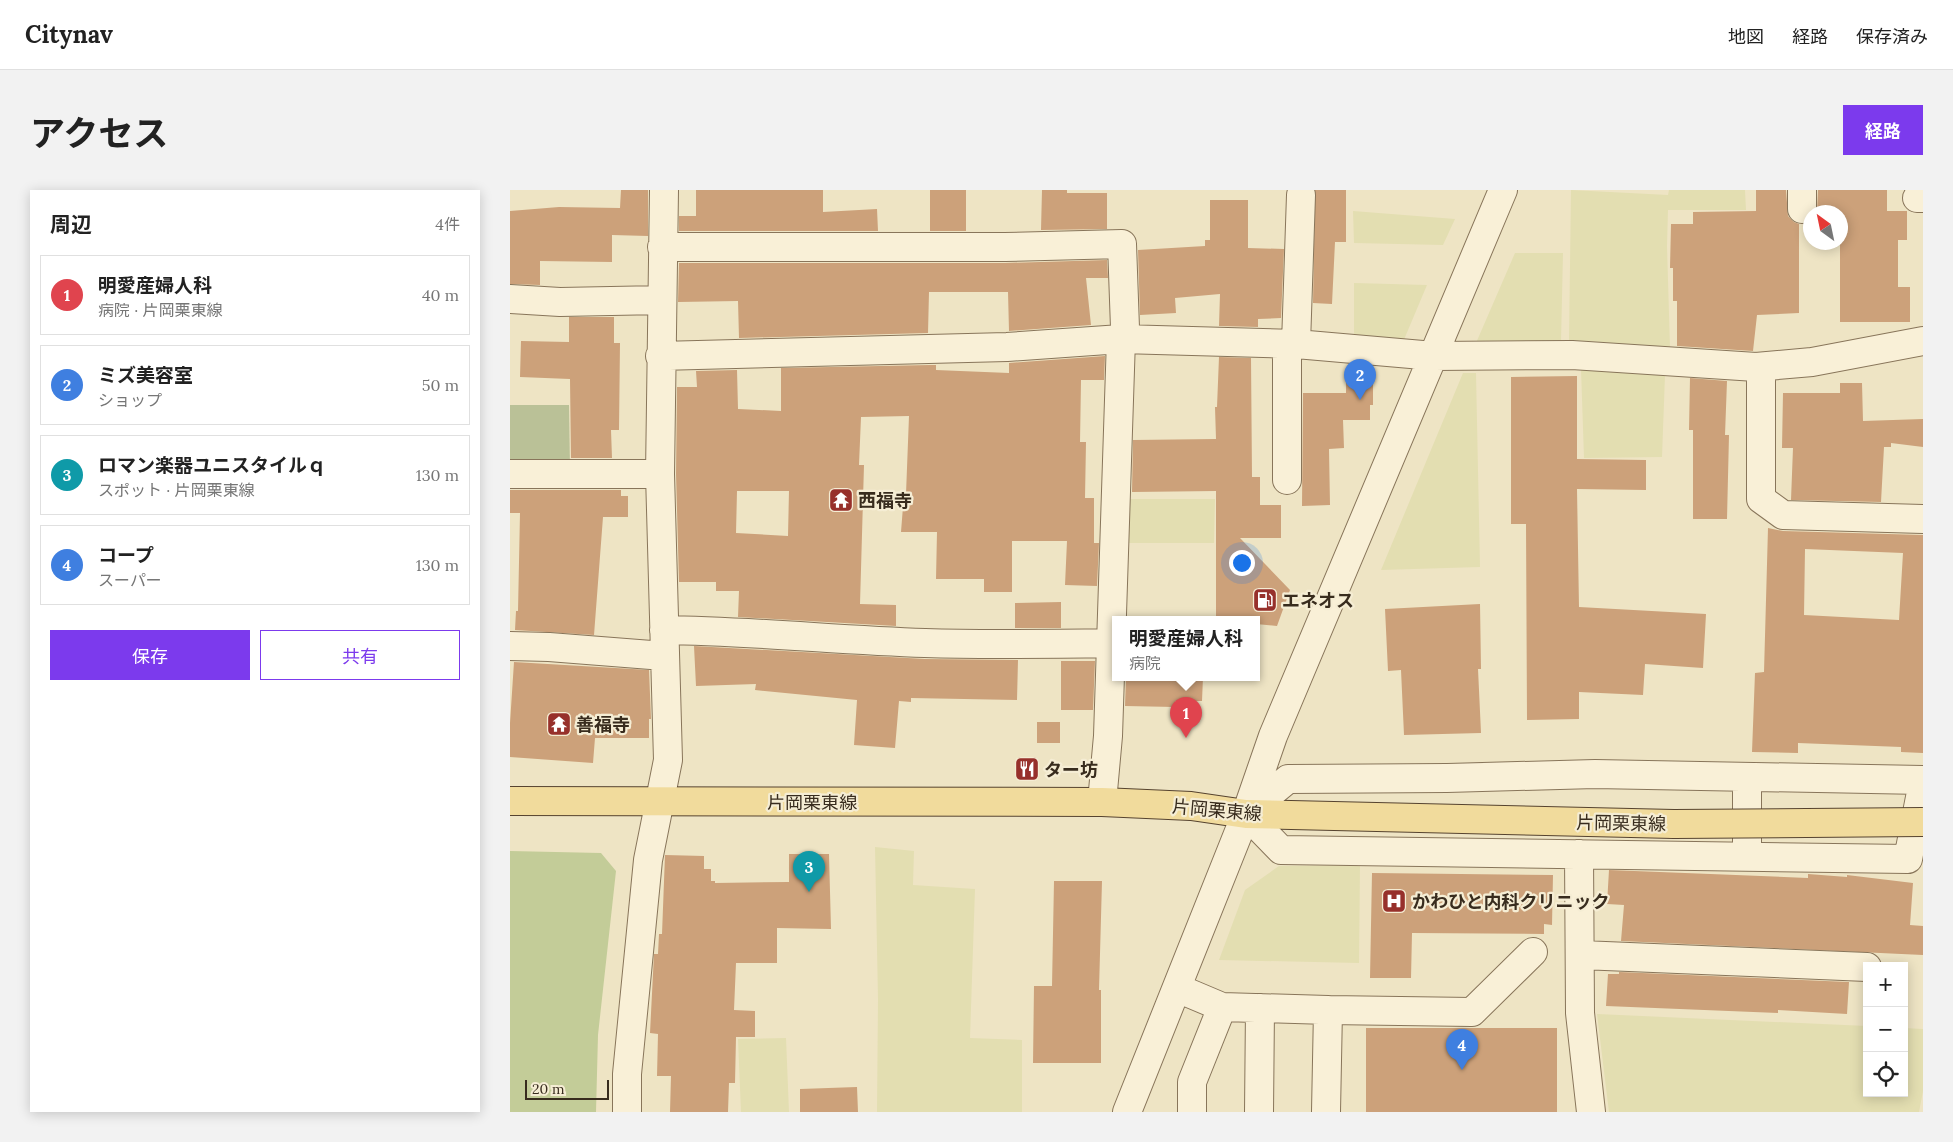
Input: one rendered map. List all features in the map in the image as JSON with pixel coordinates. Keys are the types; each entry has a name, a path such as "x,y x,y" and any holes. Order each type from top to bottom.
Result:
{"main road":[{"name":"片岡栗東線","path":"510,801 1102,802 1191,806 1246,814 1674,824 1923,822"}],"street":[{"path":"627,1112 627,1074 648,860 668,760 660,474 660,356 664,190"},
{"path":"1127,1112 1246,814 1273,736 1504,190"},
{"path":"1287,480 1291,344 1301,195"},
{"path":"662,247 1005,247 1122,244 1125,328 1121,339 1108,736 1102,802"},
{"path":"510,299 560,302 662,300"},
{"path":"660,356 1006,347 1121,339 1291,344 1434,356 1572,355 1688,364 1761,366 1812,362 1923,341"},
{"path":"1761,366 1761,499 1783,515 1923,519"},
{"path":"510,474 660,474"},
{"path":"664,630 732,631 924,643 1000,645 1111,643"},
{"path":"510,646 549,647 664,656"},
{"path":"1595,774 1923,781 1908,859 1281,850 1246,814 1288,778 1447,778 1595,774"},
{"path":"1746,857 1748,777"},
{"path":"1579,854 1580,1014 1591,1112"},
{"path":"1177,988 1222,1007 1472,1012 1533,952"},
{"path":"1581,955 1863,967"},
{"path":"1192,1112 1192,1082 1222,1007"},
{"path":"1259,1112 1260,1008"},
{"path":"1326,1112 1328,1010"}],"shaded area":[{"path":"1571,190 1668,195 1669,190 1745,190 1746,210 1668,210 1667,246 1670,348 1588,341 1569,342"},
{"path":"1353,211 1455,219 1443,245 1354,243"},
{"path":"1515,253 1563,253 1561,342 1476,343"},
{"path":"1354,283 1427,285 1403,342 1354,337"},
{"path":"1581,369 1665,375 1662,457 1584,458"},
{"path":"1463,373 1476,373 1480,567 1381,570"},
{"path":"1126,499 1215,499 1214,543 1122,543"},
{"path":"875,847 914,851 913,885 975,889 970,1038 1022,1040 1022,1112 877,1112 878,999"},
{"path":"1360,865 1359,963 1219,960 1245,890 1279,866"},
{"path":"1597,1014 1863,1026 1863,1097 1908,1097 1908,1028 1923,1029 1923,1091 1919,1112 1609,1112"},
{"path":"786,1038 789,1112 741,1112 738,1039"}],"green space":[{"path":"510,405 569,405 570,469 510,469"},
{"path":"510,851 601,853 616,871 598,1035 596,1112 510,1112"}],"building":[{"path":"621,190 648,190 648,236 612,235 612,262 540,261 540,285 510,284 510,211 559,207 620,208"},
{"path":"696,190 823,190 823,212 877,209 878,231 679,231 679,216 696,216"},
{"path":"930,190 966,190 966,231 930,231"},
{"path":"1042,190 1067,190 1067,193 1107,193 1107,229 1041,230"},
{"path":"1315,190 1346,190 1346,242 1335,242 1332,304 1313,303"},
{"path":"1756,190 1786,190 1788,216 1799,224 1799,313 1757,315 1753,351 1677,346 1677,301 1673,301 1673,268 1670,268 1671,224 1693,224 1693,212 1756,211"},
{"path":"1818,190 1887,190 1887,211 1907,211 1907,240 1898,240 1898,287 1910,287 1910,322 1840,322 1840,250 1848,250 1848,205 1817,205"},
{"path":"1210,200 1248,200 1248,248 1284,249 1281,318 1258,319 1258,327 1219,326 1220,294 1175,298 1176,313 1140,315 1138,250 1205,246 1205,240 1210,240"},
{"path":"1107,260 1108,278 1086,278 1091,325 1009,331 1008,292 929,292 928,333 739,338 738,301 678,302 679,263 1005,263"},
{"path":"569,317 614,317 614,343 620,343 619,430 611,430 612,458 571,458 570,379 520,377 521,341 569,342"},
{"path":"1105,356 1104,380 1081,380 1080,442 1086,442 1085,498 1094,498 1094,543 1099,543 1097,586 1065,585 1067,541 1012,541 1012,592 984,592 984,579 936,579 937,532 901,532 904,494 906,494 909,416 861,417 859,465 864,465 860,604 896,605 896,626 738,617 739,591 716,591 716,582 679,582 676,474 677,387 697,387 696,371 737,370 738,409 781,411 781,368 936,365 936,370 1009,373 1009,363","holes":["737,491 789,491 788,536 736,533"]},
{"path":"1219,357 1251,358 1252,477 1260,477 1260,505 1281,505 1281,538 1240,538 1290,590 1277,626 1260,624 1260,616 1216,616 1216,491 1132,492 1133,440 1216,439 1215,407 1217,407"},
{"path":"1373,370 1373,405 1370,405 1370,420 1343,420 1344,448 1329,449 1330,505 1302,506 1303,393 1346,393 1346,371"},
{"path":"1577,376 1577,459 1646,460 1646,490 1577,489 1579,607 1706,614 1703,668 1645,664 1643,695 1579,692 1579,719 1527,720 1526,524 1511,524 1511,377"},
{"path":"1690,378 1727,381 1725,435 1729,435 1727,519 1693,519 1693,430 1689,430"},
{"path":"1840,383 1862,383 1863,421 1923,419 1923,447 1891,443 1891,447 1884,447 1881,502 1791,500 1793,448 1782,448 1783,393 1840,393"},
{"path":"510,490 621,490 621,496 628,496 628,517 603,517 594,635 515,630 516,611 518,611 520,513 510,513"},
{"path":"1768,528 1783,531 1923,535 1923,753 1901,752 1901,747 1798,743 1798,753 1752,752 1755,673 1764,672","holes":["1805,549 1903,553 1899,620 1804,615"]},
{"path":"1061,602 1061,628 1015,628 1015,603"},
{"path":"1480,604 1481,669 1478,669 1481,733 1404,735 1401,670 1388,671 1385,609"},
{"path":"694,646 925,659 1018,660 1017,700 911,698 911,702 899,701 895,748 854,745 857,700 755,690 756,684 696,686"},
{"path":"1061,661 1095,661 1093,710 1061,710"},
{"path":"514,662 649,670 651,719 649,719 649,738 595,738 593,763 510,757"},
{"path":"1126,681 1203,681 1202,701 1175,701 1175,707 1125,706"},
{"path":"1037,722 1060,722 1060,743 1037,743"},
{"path":"789,854 829,854 831,929 777,928 777,963 736,963 734,1010 755,1011 755,1037 736,1037 735,1083 729,1083 728,1112 670,1112 671,1076 657,1076 658,1034 650,1033 654,954 658,954 659,934 662,934 665,855 704,856 704,869 711,869 711,881 715,881 715,883 789,882"},
{"path":"1609,870 1808,878 1808,874 1847,877 1847,875 1913,883 1910,925 1923,926 1923,955 1621,941 1624,905 1607,904"},
{"path":"1372,873 1553,875 1552,925 1544,924 1544,934 1412,933 1411,978 1370,978"},
{"path":"1054,881 1102,881 1099,990 1101,990 1101,1063 1033,1063 1034,986 1052,986"},
{"path":"1619,972 1849,982 1847,1014 1778,1010 1778,1013 1606,1006 1608,974 1619,974"},
{"path":"1366,1028 1557,1028 1557,1112 1366,1112"},
{"path":"857,1087 858,1112 800,1112 800,1089"}],"place":[{"name":"ミズ美容室","path":"1360,400"},
{"name":"西福寺","path":"841,500"},
{"name":"エネオス","path":"1265,600"},
{"name":"善福寺","path":"559,724"},
{"name":"明愛産婦人科","path":"1186,738"},
{"name":"ター坊","path":"1027,769"},
{"name":"ロマン楽器ユニスタイルｑ","path":"809,892"},
{"name":"かわひと内科クリニック","path":"1394,901"},
{"name":"コープ","path":"1462,1070"}]}
